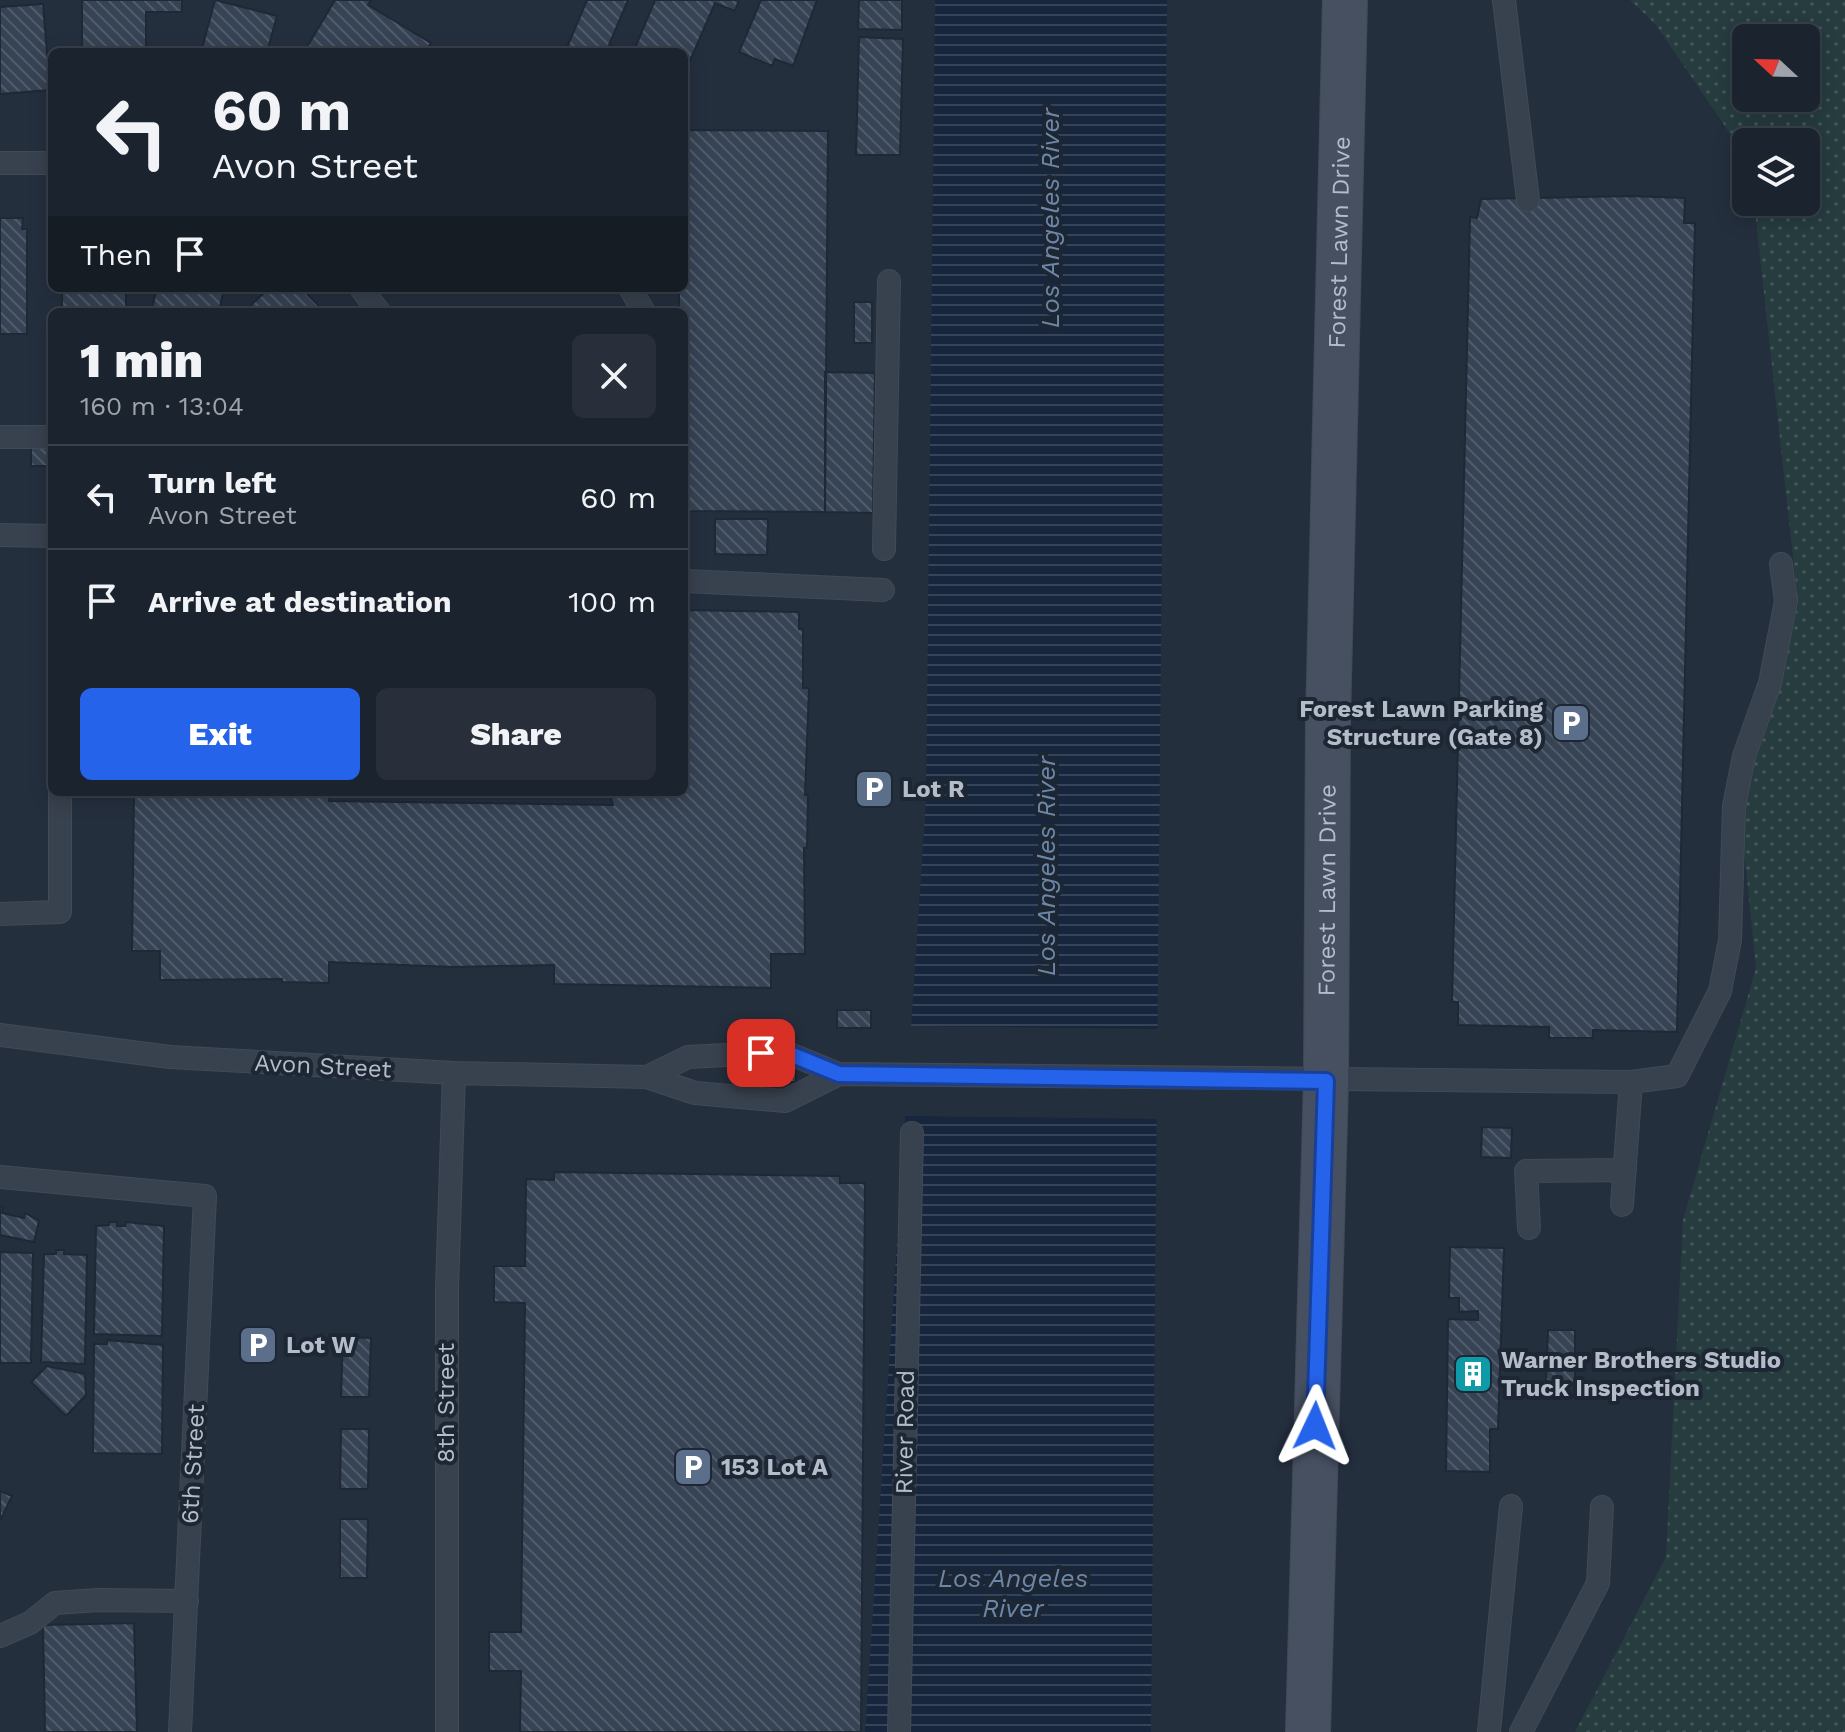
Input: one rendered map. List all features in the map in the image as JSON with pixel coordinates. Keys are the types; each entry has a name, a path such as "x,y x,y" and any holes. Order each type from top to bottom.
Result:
{"street":[{"name":"Forest Lawn Drive","path":"1308,1732 1326,1081 1328,722 1345,0"}],"lane":[{"path":"1504,0 1528,200"},
{"path":"0,163 48,163"},
{"path":"884,549 889,281"},
{"path":"0,437 48,437"},
{"path":"0,535 48,536"},
{"name":"Avon Street","path":"647,1077 688,1057 785,1052 839,1074 1631,1082 1677,1076 1720,991 1730,940 1734,806 1744,756 1770,683 1784,615 1786,601 1781,564"},
{"path":"688,581 883,590"},
{"path":"0,914 60,912 60,796"},
{"name":"Avon Street","path":"0,1035 170,1057 454,1073 647,1077 695,1093 785,1101 839,1074"},
{"name":"8th Street","path":"447,1732 444,1710 447,1305 454,1073"},
{"path":"1622,1205 1631,1082"},
{"name":"River Road","path":"899,1732 912,1133"},
{"path":"1529,1228 1526,1171 1625,1170"},
{"name":"6th Street","path":"0,1177 205,1196 180,1732"},
{"path":"1489,1732 1511,1506"},
{"path":"1521,1732 1598,1583 1602,1507"},
{"path":"0,1636 30,1623 55,1603 187,1601"}],"green space":[{"path":"1630,0 1845,0 1845,1732 1575,1732 1666,1557 1683,1220 1756,968 1741,820 1746,786 1780,689 1798,603 1756,216 1820,216 1820,128 1732,128 1732,136 1656,25"}],"water":[{"name":"Los Angeles River","path":"935,0 1167,0 1151,1732 865,1732 926,799"}],"pier":[{"path":"907,1026 1162,1029 1161,1119 901,1116"}],"building":[{"path":"82,0 182,0 182,12 146,12 146,48 82,48"},
{"path":"215,0 277,16 268,48 202,48"},
{"path":"335,0 371,0 368,5 431,43 428,48 306,48"},
{"path":"587,0 628,0 609,45 616,48 567,48"},
{"path":"655,0 739,0 735,11 715,3 688,65 688,48 635,48"},
{"path":"761,0 817,0 793,66 775,59 772,66 739,52"},
{"path":"859,0 902,0 902,30 858,29"},
{"path":"43,4 48,90 0,94 0,7"},
{"path":"859,37 903,39 900,155 856,155"},
{"path":"688,130 828,131 825,512 688,511 688,308 679,308 679,292 688,292"},
{"name":"Forest Lawn Parking Structure (Gate 8)","path":"1685,198 1684,223 1695,223 1677,1032 1593,1030 1593,1038 1549,1038 1549,1027 1458,1025 1458,1002 1452,1002 1470,217 1477,218 1481,199"},
{"path":"0,218 23,218 22,229 27,229 27,334 0,334"},
{"path":"62,292 126,292 126,308 62,308"},
{"path":"156,292 223,292 220,308 152,308"},
{"path":"265,292 305,292 321,308 248,308"},
{"path":"854,302 872,302 872,343 854,343"},
{"path":"825,372 875,373 873,513 825,512"},
{"path":"31,443 48,443 48,466 31,466"},
{"path":"715,519 768,519 767,555 715,554"},
{"path":"688,610 799,612 799,629 803,629 803,688 809,688 805,795 808,795 807,848 804,848 805,954 771,954 771,988 554,984 554,965 453,967 329,962 329,983 282,982 282,979 160,980 160,951 132,951 134,796 330,796 329,801 613,805 610,796 688,796"},
{"path":"837,1010 871,1010 871,1028 837,1028"},
{"path":"772,1067 796,1068 796,1082 772,1081"},
{"path":"1482,1127 1512,1128 1511,1158 1481,1157"},
{"name":"153 Lot A","path":"554,1172 840,1176 840,1183 865,1183 861,1732 520,1732 521,1671 489,1671 489,1632 521,1632 525,1303 494,1302 494,1266 525,1266 526,1179 554,1180"},
{"path":"0,1206 3,1207 2,1213 24,1218 25,1213 39,1221 34,1242 0,1235"},
{"path":"109,1222 117,1222 117,1226 125,1226 126,1222 164,1226 162,1336 94,1334 96,1226 109,1225"},
{"name":"Warner Brothers Studio Truck Inspection","path":"1450,1247 1504,1248 1498,1429 1490,1429 1490,1472 1446,1471 1448,1319 1478,1320 1478,1311 1459,1312 1459,1298 1449,1298"},
{"path":"56,1250 64,1250 64,1254 87,1255 85,1364 41,1362 44,1254 56,1254"},
{"path":"0,1252 33,1253 31,1363 0,1363"},
{"path":"1548,1330 1575,1330 1575,1383 1546,1383"},
{"path":"343,1337 371,1338 369,1397 341,1397"},
{"path":"107,1340 163,1345 162,1454 93,1453 94,1344 107,1344"},
{"path":"47,1366 85,1374 86,1395 66,1416 31,1382"},
{"path":"341,1429 369,1429 368,1489 340,1489"},
{"path":"0,1491 12,1496 0,1521"},
{"path":"340,1519 368,1519 367,1578 340,1578"},
{"path":"134,1623 137,1732 45,1732 43,1625"}],"place":[{"name":"Forest Lawn Parking Structure (Gate 8)","path":"1571,723"},
{"name":"Lot R","path":"874,789"},
{"name":"Lot W","path":"258,1345"},
{"name":"Warner Brothers Studio Truck Inspection","path":"1473,1374"},
{"name":"153 Lot A","path":"693,1467"}],"route":[{"path":"761,1053 785,1052 839,1074 1326,1081 1315,1426"}]}
